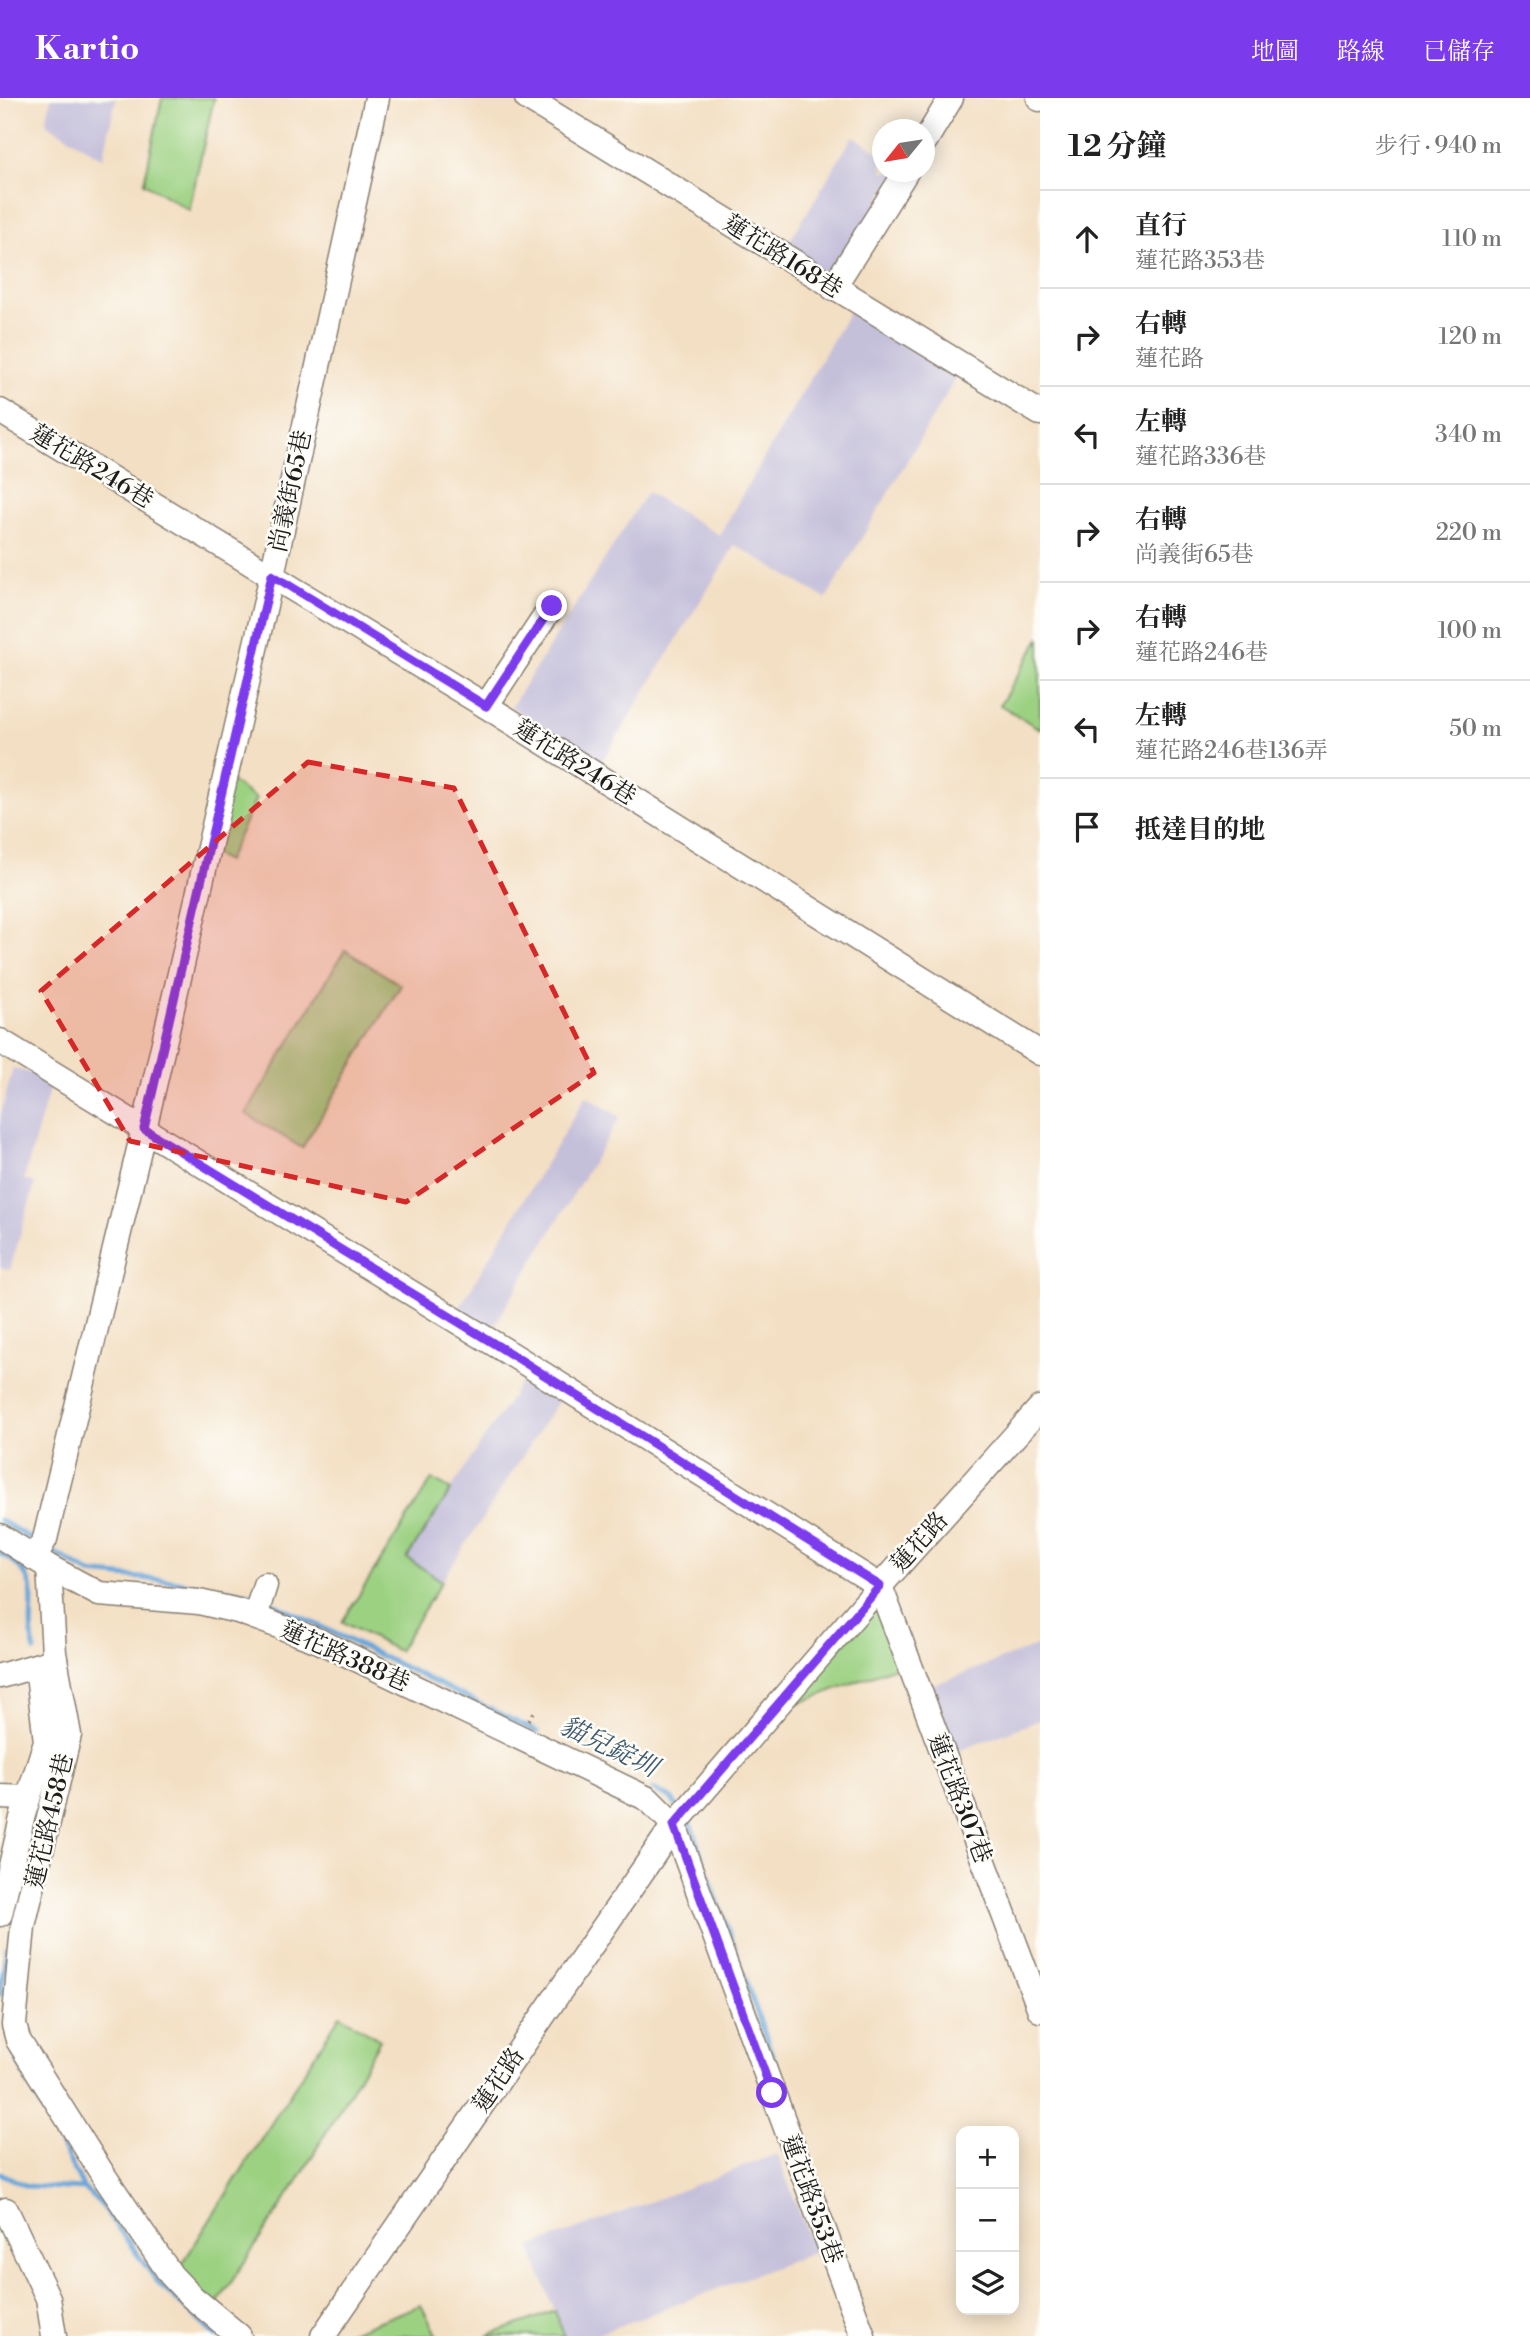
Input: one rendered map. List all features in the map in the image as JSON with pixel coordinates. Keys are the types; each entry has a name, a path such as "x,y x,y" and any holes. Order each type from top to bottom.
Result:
{"street":[{"name":"尚義街65巷","path":"43,1554 272,575 377,98"},
{"name":"蓮花路168巷","path":"527,98 1040,413"},
{"path":"935,124 951,98"},
{"path":"834,288 900,182"},
{"name":"蓮花路246巷","path":"0,411 486,706 1040,1053"},
{"path":"486,706 552,606"},
{"path":"0,1041 519,1359 880,1586"},
{"name":"蓮花路","path":"323,2336 674,1825 880,1586 1040,1409"},
{"name":"蓮花路388巷","path":"0,1536 43,1554 99,1594 199,1602 238,1611 319,1641 648,1799 674,1825"},
{"name":"蓮花路458巷","path":"43,1554 46,1663 69,1735 23,1926 14,2025 18,2040 102,2173 171,2275 192,2297 239,2336"},
{"path":"255,1617 265,1585"},
{"name":"蓮花路307巷","path":"880,1586 1040,2010"},
{"path":"0,1676 46,1663 46,1741 28,1798 0,1914"},
{"path":"0,1797 28,1798"},
{"name":"蓮花路353巷","path":"674,1825 863,2336"},
{"path":"0,1936 23,1926"},
{"path":"6,2210 48,2298 54,2336"}],"highlighted area":[{"path":"308,762 454,788 594,1073 406,1202 130,1141 41,991"}],"shaded area":[{"path":"51,98 116,98 103,159 46,123"},
{"path":"853,136 872,148 872,182 890,182 832,278 785,249"},
{"path":"852,307 960,371 826,599 735,545 601,763 511,707 647,492 719,535"},
{"path":"13,1068 52,1080 24,1179 35,1183 10,1270 0,1267 0,1117"},
{"path":"586,1096 620,1117 490,1333 456,1313"},
{"path":"526,1374 561,1397 442,1581 406,1558"},
{"path":"1040,1645 1040,1720 950,1754 925,1688"},
{"path":"777,2154 815,2252 593,2336 564,2336 530,2247"}],"green space":[{"path":"162,98 214,98 189,210 144,183"},
{"path":"1040,638 1040,729 1000,705"},
{"path":"228,779 256,799 227,861 211,853"},
{"path":"345,950 401,985 302,1148 246,1114"},
{"path":"432,1479 451,1490 407,1558 442,1581 398,1651 342,1622"},
{"path":"876,1608 898,1666 794,1705 795,1697"},
{"path":"340,2015 380,2040 299,2179 215,2307 177,2272"},
{"path":"421,2305 437,2336 340,2336"},
{"path":"555,2311 564,2336 487,2336"}],"waterway":[{"name":"貓兒錠圳","path":"0,1520 36,1542"},
{"name":"貓兒錠圳","path":"48,1549 90,1573 172,1581 254,1595"},
{"path":"0,1553 16,1563 30,1585 35,1651"},
{"name":"貓兒錠圳","path":"266,1600 537,1732"},
{"name":"貓兒錠圳","path":"653,1789 671,1798 678,1808"},
{"name":"貓兒錠圳","path":"688,1822 777,2069"},
{"path":"0,1995 7,1948"},
{"path":"14,2054 84,2189"},
{"path":"0,2173 27,2186 84,2189 99,2202 160,2285 216,2336"}],"route":[{"path":"552,606 486,706 272,575 144,1129 519,1359 880,1586 674,1825 772,2093"}]}
